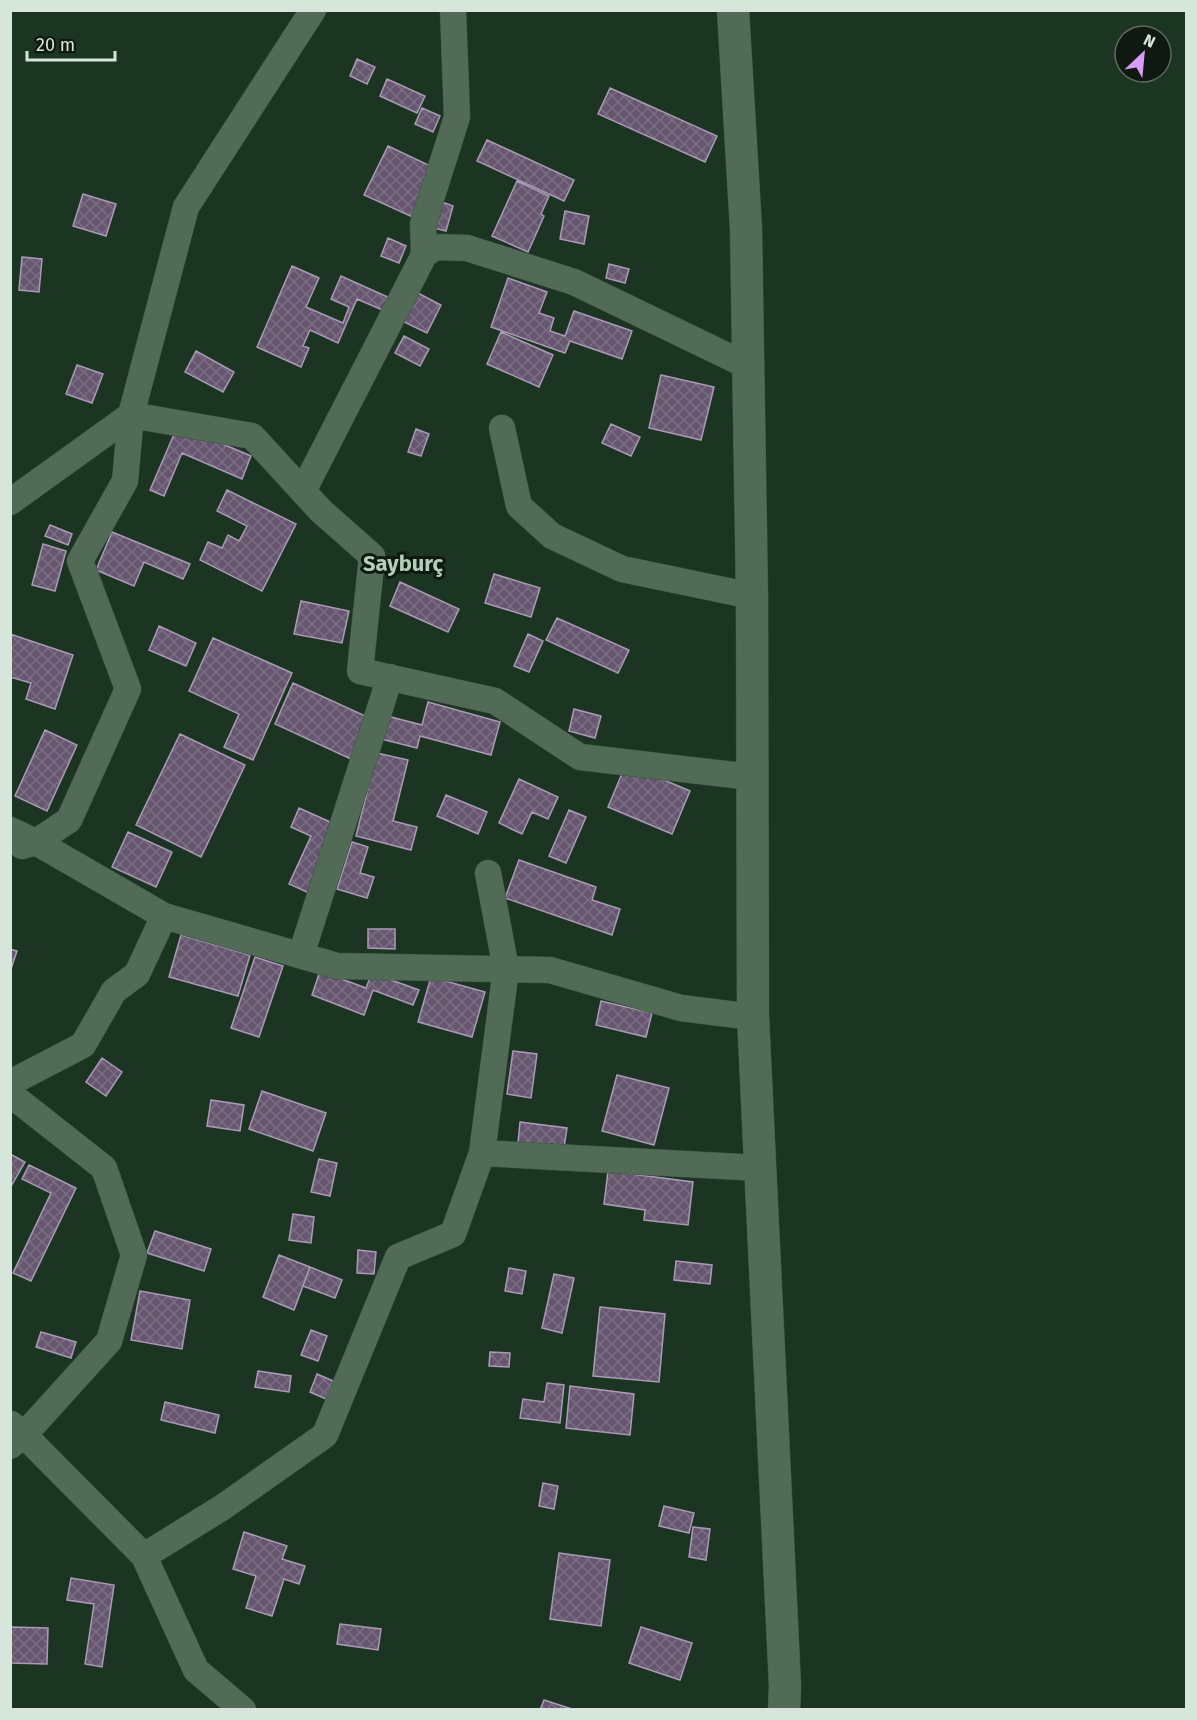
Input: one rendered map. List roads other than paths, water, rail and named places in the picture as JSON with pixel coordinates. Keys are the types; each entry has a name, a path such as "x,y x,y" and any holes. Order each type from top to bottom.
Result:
{"street":[{"path":"10,849 36,842 69,820 128,688 80,561 125,481 131,415 186,207 313,10"},
{"path":"424,255 423,224 457,117 453,10"},
{"path":"733,10 746,229 752,596 753,1017 785,1686 784,1710"},
{"path":"303,491 424,255 435,247 467,248 574,282 748,366"},
{"path":"10,502 131,415 252,436 321,512 372,556 360,671 495,701 580,757 751,777"},
{"path":"502,428 519,506 552,536 622,569 752,596"},
{"path":"301,955 390,677"},
{"path":"10,830 36,842 164,916 337,966 550,970 681,1008 753,1017"},
{"path":"144,1556 222,1507 325,1435 398,1257 453,1234 482,1153 506,969 488,873"},
{"path":"10,1083 83,1045 114,991 137,974 164,916"},
{"path":"10,1094 104,1168 134,1255 109,1341 15,1435 144,1556 196,1670 243,1710"},
{"path":"482,1153 759,1168"}],"district":[{"name":"Sayburç","path":"403,563"}]}
